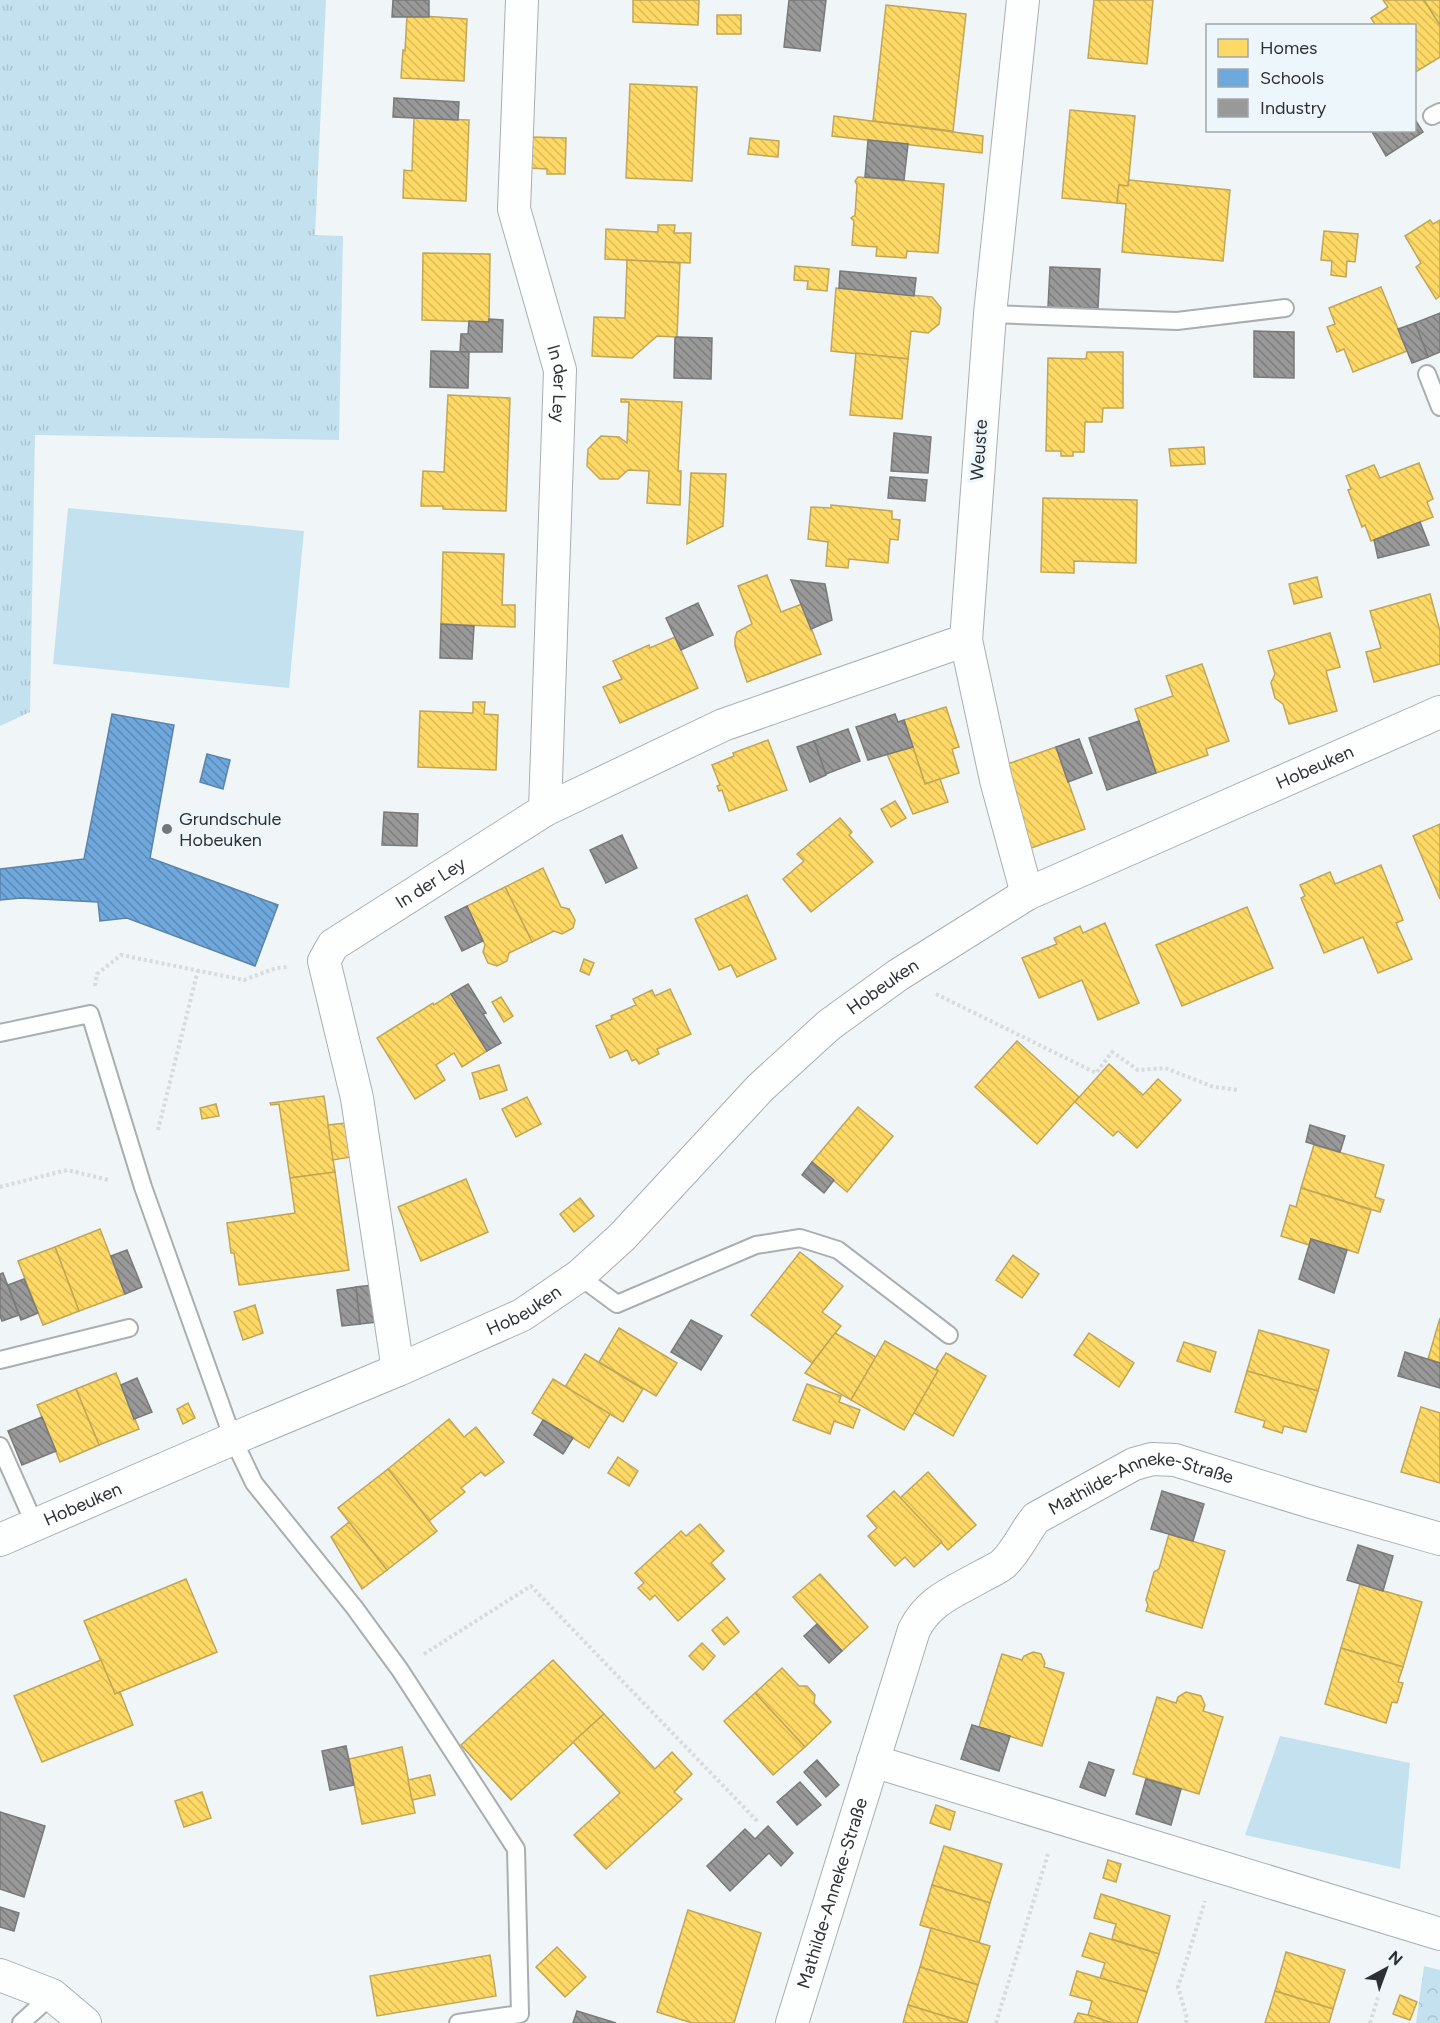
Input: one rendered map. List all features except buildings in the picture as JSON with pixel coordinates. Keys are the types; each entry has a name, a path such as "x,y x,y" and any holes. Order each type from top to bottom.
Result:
{"street":[{"name":"In der Ley","path":"522,0 514,209 560,370 545,810"},
{"name":"Weuste","path":"1023,0 990,314 966,640 996,780 1027,894"},
{"name":"In der Ley","path":"311,963 333,945 545,810 723,725 966,640"},
{"name":"Hobeuken","path":"0,1540 399,1370 522,1315 579,1276 622,1237 760,1088 829,1025 898,975 1027,894 1440,712"},
{"path":"311,963 357,1098 399,1370"},
{"name":"Mathilde-Anneke-Straße","path":"792,2023 914,1630 921,1615 934,1603 1001,1566 1036,1518 1134,1464 1152,1459 1175,1460 1440,1539"},
{"path":"873,1761 1401,1924 1440,1934"},
{"path":"0,1975 52,1995 85,2023"}],"lane":[{"path":"990,314 1177,321 1286,308"},
{"path":"1427,374 1440,407"},
{"path":"0,1033 90,1014 143,1188 233,1439 254,1483 354,1607 400,1670 516,1849 520,2014 458,2023"},
{"path":"579,1276 617,1304 756,1245 800,1238 838,1250 949,1335"},
{"path":"0,1360 129,1328"},
{"path":"0,1446 35,1525"},
{"path":"21,2023 52,1995"}],"path":[{"path":"90,1014 97,974 121,955 244,980 276,968 311,963"},
{"path":"0,1187 67,1170 143,1188 198,970"},
{"path":"898,975 1096,1073 1112,1052 1138,1070 1165,1068 1214,1087 1238,1090"},
{"path":"400,1670 531,1587 759,1823"},
{"path":"996,2023 1058,1819"},
{"path":"1186,2023 1188,2018 1178,1987 1215,1866"},
{"path":"1370,2023 1401,1924"}],"green space":[{"path":"0,0 326,0 315,235 343,236 339,440 35,435 30,712 0,726"},
{"path":"68,508 304,531 289,688 53,664"},
{"path":"1280,1736 1410,1763 1400,1869 1245,1835"},
{"path":"1424,1966 1440,1970 1440,2023 1416,2023"}],"place":[{"name":"Grundschule Hobeuken","path":"167,829"}]}
